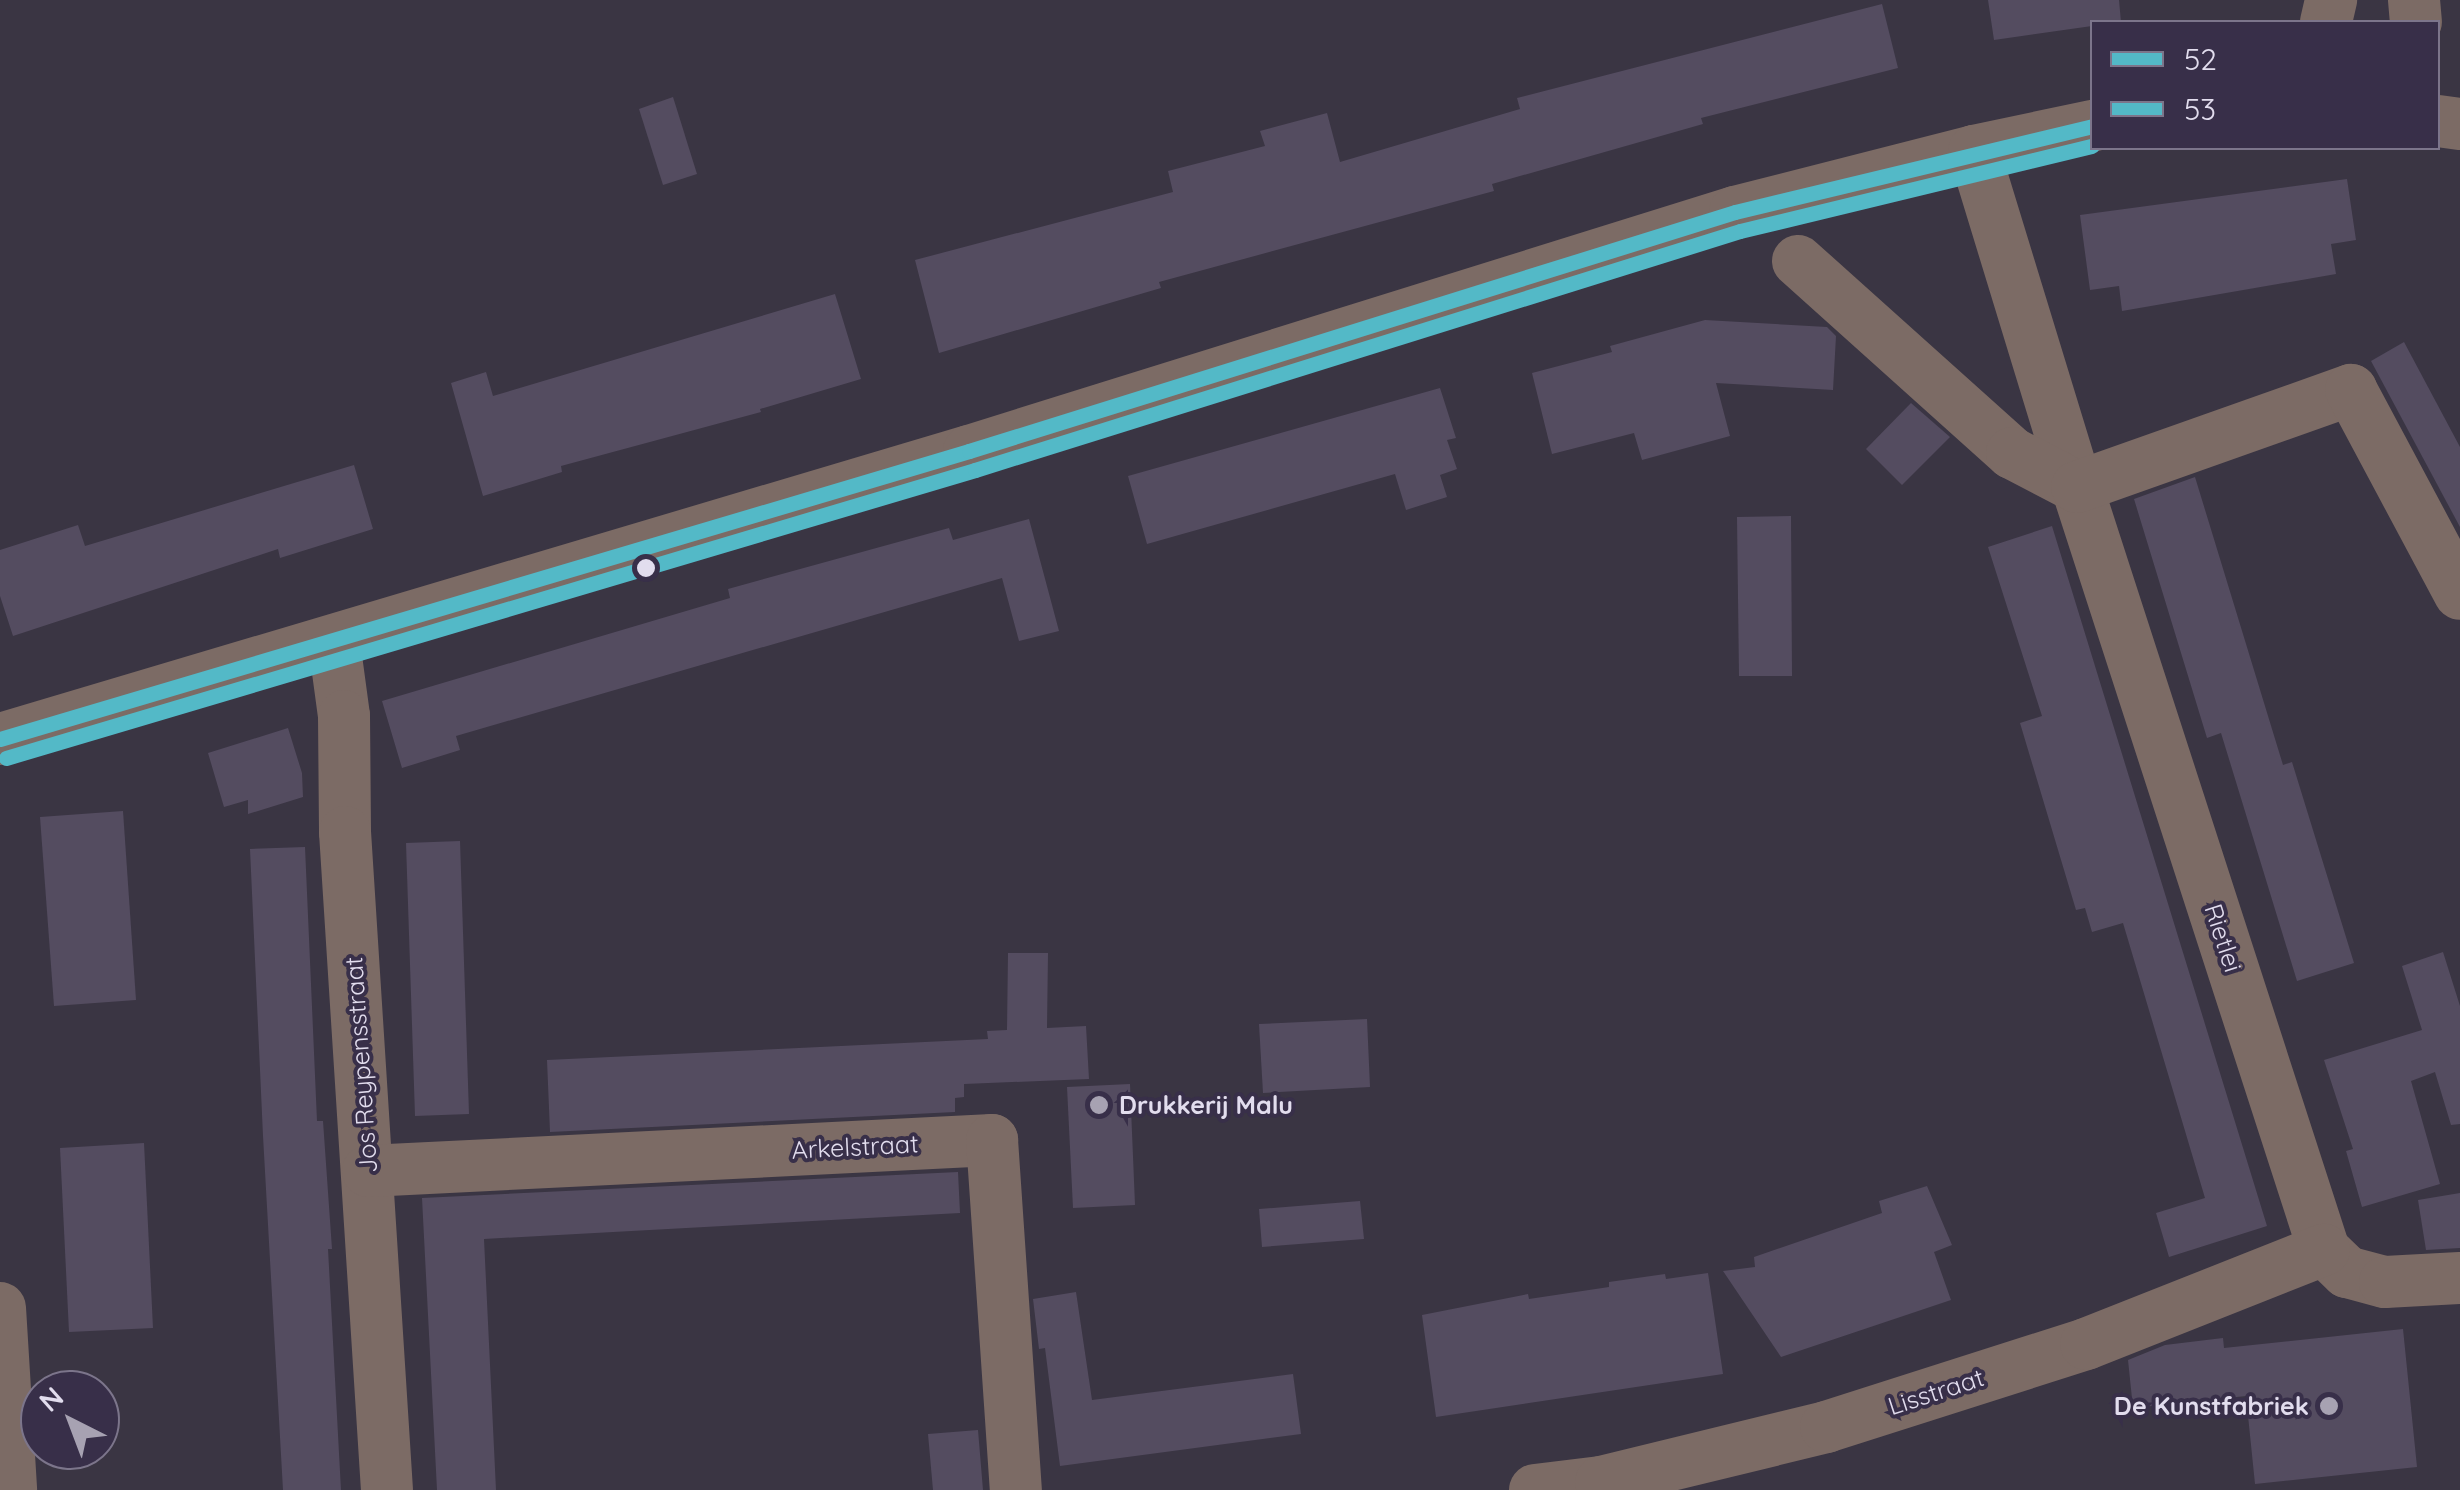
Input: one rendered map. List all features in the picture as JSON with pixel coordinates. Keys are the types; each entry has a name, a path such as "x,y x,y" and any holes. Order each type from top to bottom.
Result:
{"street":[{"path":"0,739 968,452 1735,212 1974,151 2090,126"},
{"name":"Rietlei","path":"1974,151 2077,487 2324,1250"},
{"path":"1798,260 2012,453 2077,487 2351,390 2460,594"},
{"name":"Jos Reypensstraat","path":"334,642 333,658 344,716 345,832 387,1490"},
{"name":"Arkelstraat","path":"368,1172 992,1140 1016,1490"},
{"path":"2324,1250 2347,1272 2385,1282 2460,1278"},
{"name":"Lisstraat","path":"1534,1490 1600,1482 1826,1427 2086,1344 2324,1250"},
{"path":"0,1308 11,1490"}],"building":[{"path":"1988,0 2119,0 2121,20 2090,20 2090,26 1994,40"},
{"path":"1882,4 1898,68 1701,118 1703,124 1492,184 1494,191 1159,282 1161,288 939,353 915,260 1173,192 1168,171 1265,146 1260,131 1327,113 1340,162 1520,109 1517,98"},
{"path":"673,97 697,174 663,185 639,109"},
{"path":"2347,179 2356,240 2331,244 2336,274 2122,311 2119,286 2090,290 2080,215"},
{"path":"835,294 861,379 760,409 761,412 561,466 562,472 483,496 451,383 486,372 493,396"},
{"path":"1705,320 1827,327 1836,336 1833,390 1716,383 1730,436 1642,460 1634,433 1552,454 1532,373 1612,352 1610,346"},
{"path":"2404,342 2460,447 2460,527 2371,361"},
{"path":"1440,388 1456,438 1447,440 1457,469 1440,475 1447,497 1406,510 1395,474 1147,544 1128,476"},
{"path":"1911,403 1950,437 1902,485 1866,449"},
{"path":"354,465 373,529 280,558 278,549 13,636 0,596 0,550 78,525 85,546"},
{"path":"2195,477 2283,765 2292,762 2354,963 2297,981 2221,733 2207,738 2134,499"},
{"path":"1791,516 1792,676 1739,676 1737,517"},
{"path":"1029,519 1059,631 1019,641 1002,578 456,736 460,750 402,768 382,701 730,598 728,589 949,528 953,540"},
{"path":"2052,526 2267,1226 2169,1257 2156,1213 2205,1198 2123,923 2092,932 2085,908 2076,910 2020,723 2042,716 1988,547"},
{"path":"288,728 302,773 303,797 248,814 248,800 224,807 208,753"},
{"path":"123,811 136,1000 54,1006 40,817"},
{"path":"460,841 469,1114 415,1116 406,843"},
{"path":"305,847 317,1121 323,1121 332,1249 328,1249 341,1490 283,1490 263,1136 250,849"},
{"path":"2443,952 2460,1006 2460,1124 2451,1125 2435,1072 2411,1081 2440,1184 2362,1207 2346,1151 2353,1149 2324,1060 2422,1030 2402,966"},
{"path":"1008,953 1048,953 1047,1028 1086,1026 1089,1079 964,1084 964,1097 955,1098 955,1112 550,1132 547,1060 988,1039 987,1031 1007,1030"},
{"path":"1367,1019 1370,1087 1263,1093 1259,1024"},
{"path":"1130,1084 1135,1205 1073,1208 1067,1087"},
{"path":"144,1143 153,1328 69,1332 60,1148"},
{"path":"958,1172 960,1213 484,1239 496,1490 437,1490 422,1198"},
{"path":"1927,1186 1952,1245 1934,1252 1951,1300 1781,1357 1723,1271 1755,1267 1754,1257 1882,1213 1879,1201"},
{"path":"2460,1193 2460,1248 2426,1250 2418,1200"},
{"path":"1360,1201 1364,1239 1262,1247 1259,1209"},
{"path":"1708,1273 1723,1374 1436,1417 1422,1315 1528,1294 1529,1299 1609,1287 1609,1282"},
{"path":"1076,1292 1092,1400 1293,1374 1301,1434 1060,1466 1045,1348 1039,1349 1033,1299"},
{"name":"De Kunstfabriek","path":"2403,1329 2417,1467 2255,1484 2246,1396 2133,1408 2128,1360 2165,1345 2223,1338 2224,1348"},
{"path":"978,1430 983,1490 933,1490 928,1434"}],"transit line":[{"name":"52","path":"0,739 969,451 1735,212 2090,126"},
{"name":"53","path":"6,758 975,470 1740,231 2090,146"}],"place":[{"name":"Drukkerij Malu","path":"1099,1105"},
{"name":"De Kunstfabriek","path":"2329,1406"}]}
